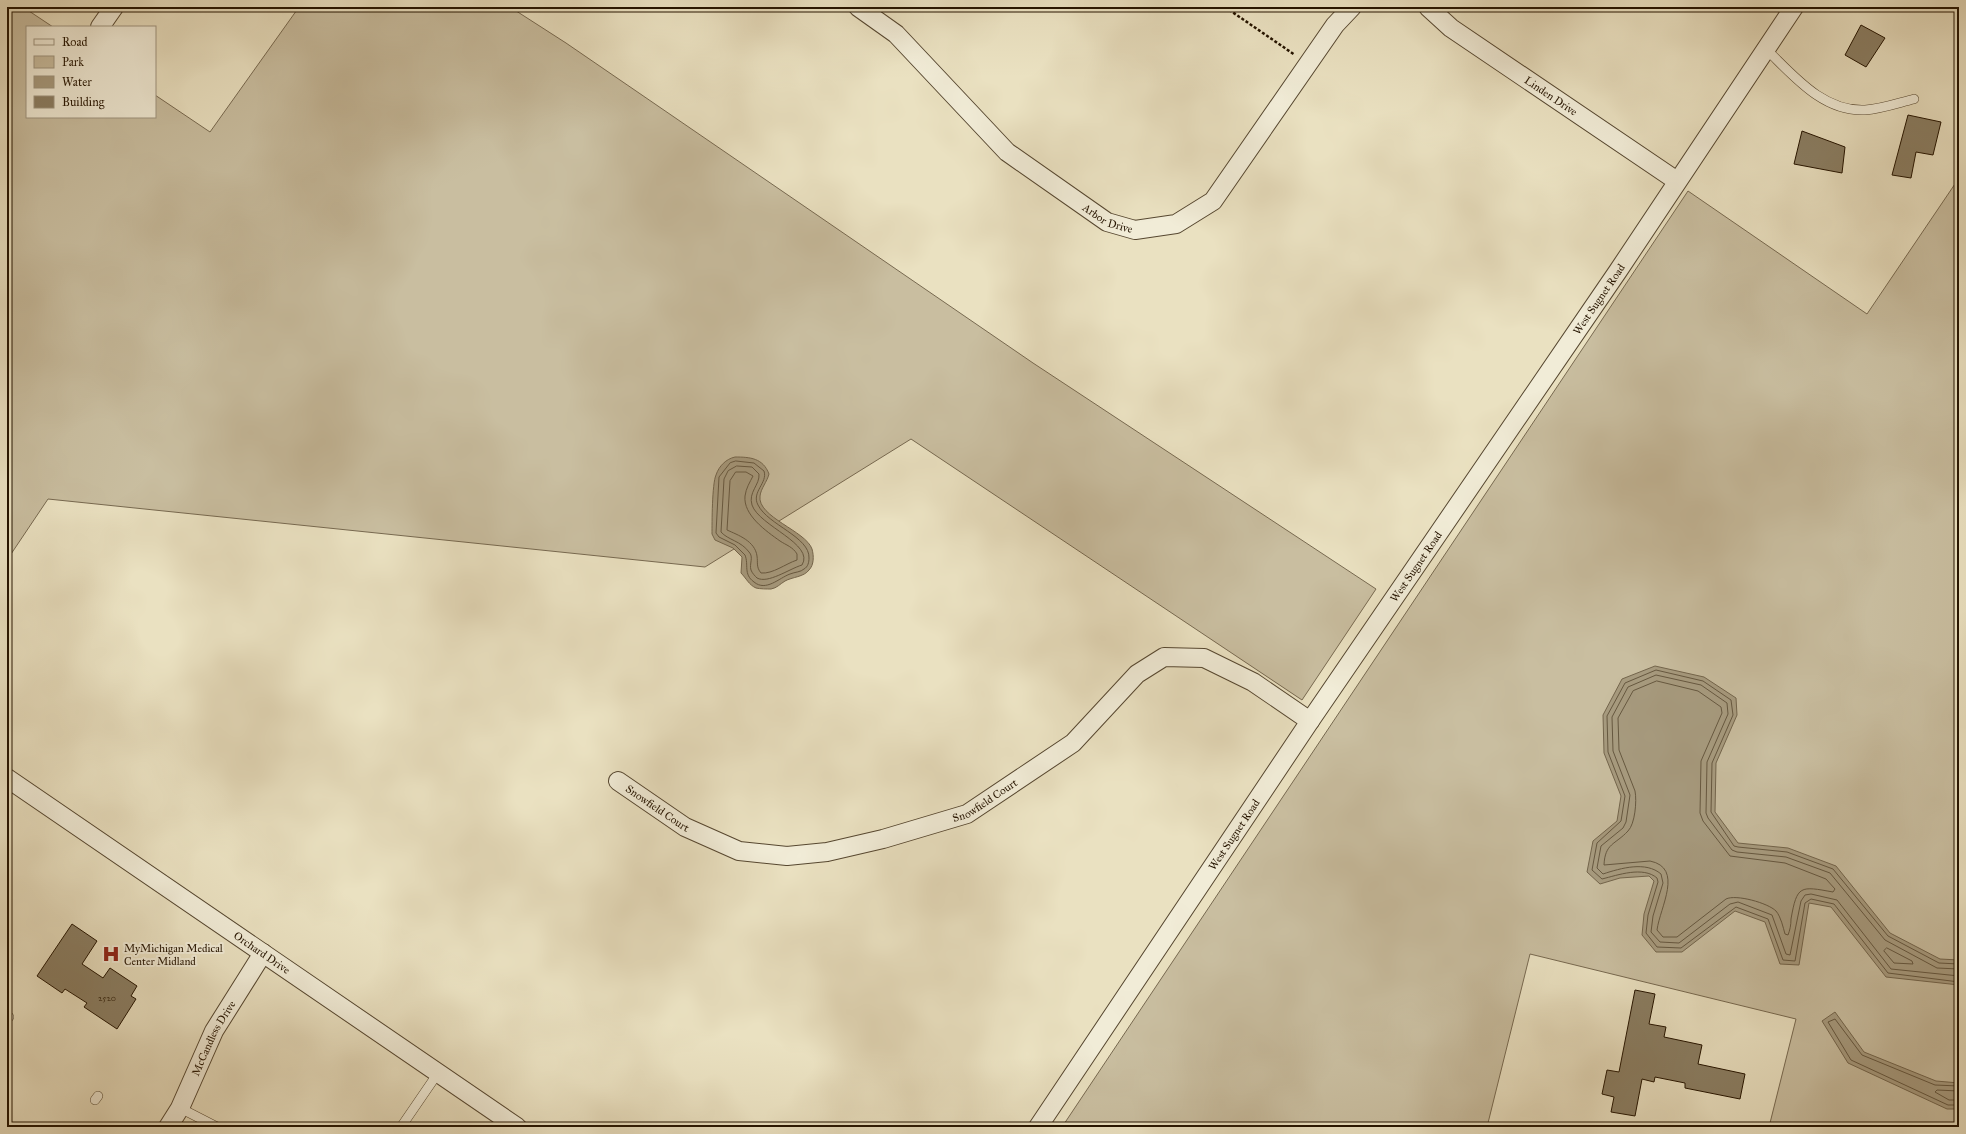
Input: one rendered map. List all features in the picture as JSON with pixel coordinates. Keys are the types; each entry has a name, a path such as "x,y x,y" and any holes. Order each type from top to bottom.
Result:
{"street":[{"path":"101,26 114,7"},
{"name":"Arbor Drive","path":"858,7 896,34 1007,152 1107,222 1135,230 1176,224 1213,201 1335,25 1352,7"},
{"name":"Linden Drive","path":"1428,7 1451,28 1677,181"},
{"name":"West Sugnet Road","path":"1038,1127 1310,720 1618,271 1766,49 1790,8"},
{"name":"Snowfield Court","path":"618,782 684,828 739,851 787,856 828,852 883,839 967,814 1073,743 1137,674 1164,657 1204,658 1254,682 1310,720"},
{"name":"Orchard Drive","path":"7,778 517,1127"},
{"name":"McCandless Drive","path":"168,1127 180,1108 214,1031 263,953"}],"lane":[{"path":"1766,49 1812,91 1836,106 1854,110 1867,110 1914,99"},
{"path":"401,1127 438,1072"},
{"path":"180,1108 217,1127"}],"path":[{"path":"1225,7 1308,64"}],"green space":[{"path":"7,7 23,7 52,26 26,26 26,118 156,118 156,96 210,132 299,7 510,7 566,43 1033,363 1376,589 1302,700 911,439 705,567 48,499 7,560"},
{"path":"1959,178 1959,1127 1769,1127 1796,1019 1530,954 1487,1127 1062,1127 1688,191 1867,314"}],"water":[{"path":"735,457 751,458 763,465 769,474 760,496 761,504 766,511 808,542 812,549 813,563 807,572 801,576 785,581 777,587 771,589 756,588 751,585 741,573 742,557 733,548 715,540 712,534 713,495 716,475 723,463"},
{"path":"1655,666 1704,677 1736,698 1737,715 1716,763 1715,812 1738,843 1788,848 1836,866 1890,933 1940,959 1959,960 1959,985 1886,977 1831,907 1809,903 1799,965 1780,964 1765,922 1735,911 1682,952 1656,952 1642,935 1644,914 1654,881 1649,876 1620,878 1600,884 1587,872 1593,841 1617,821 1621,796 1604,753 1603,715 1622,679"},
{"path":"1835,1012 1864,1052 1936,1081 1959,1083 1959,1109 1947,1109 1848,1063 1822,1021"}],"building":[{"path":"1861,25 1885,38 1866,67 1845,55"},
{"path":"1908,115 1941,122 1933,155 1916,152 1911,178 1892,175"},
{"path":"1802,131 1845,147 1842,173 1794,164"},
{"path":"72,924 97,941 82,964 103,978 110,968 137,986 131,996 136,999 117,1029 84,1007 87,1003 65,989 62,993 37,976"},
{"path":"1635,990 1655,994 1649,1024 1666,1027 1664,1037 1702,1045 1698,1064 1745,1074 1740,1099 1685,1088 1685,1083 1655,1077 1654,1082 1642,1079 1635,1116 1611,1112 1614,1097 1602,1094 1607,1070 1619,1072"}],"place":[{"name":"MyMichigan Medical Center Midland","path":"111,954"}]}
